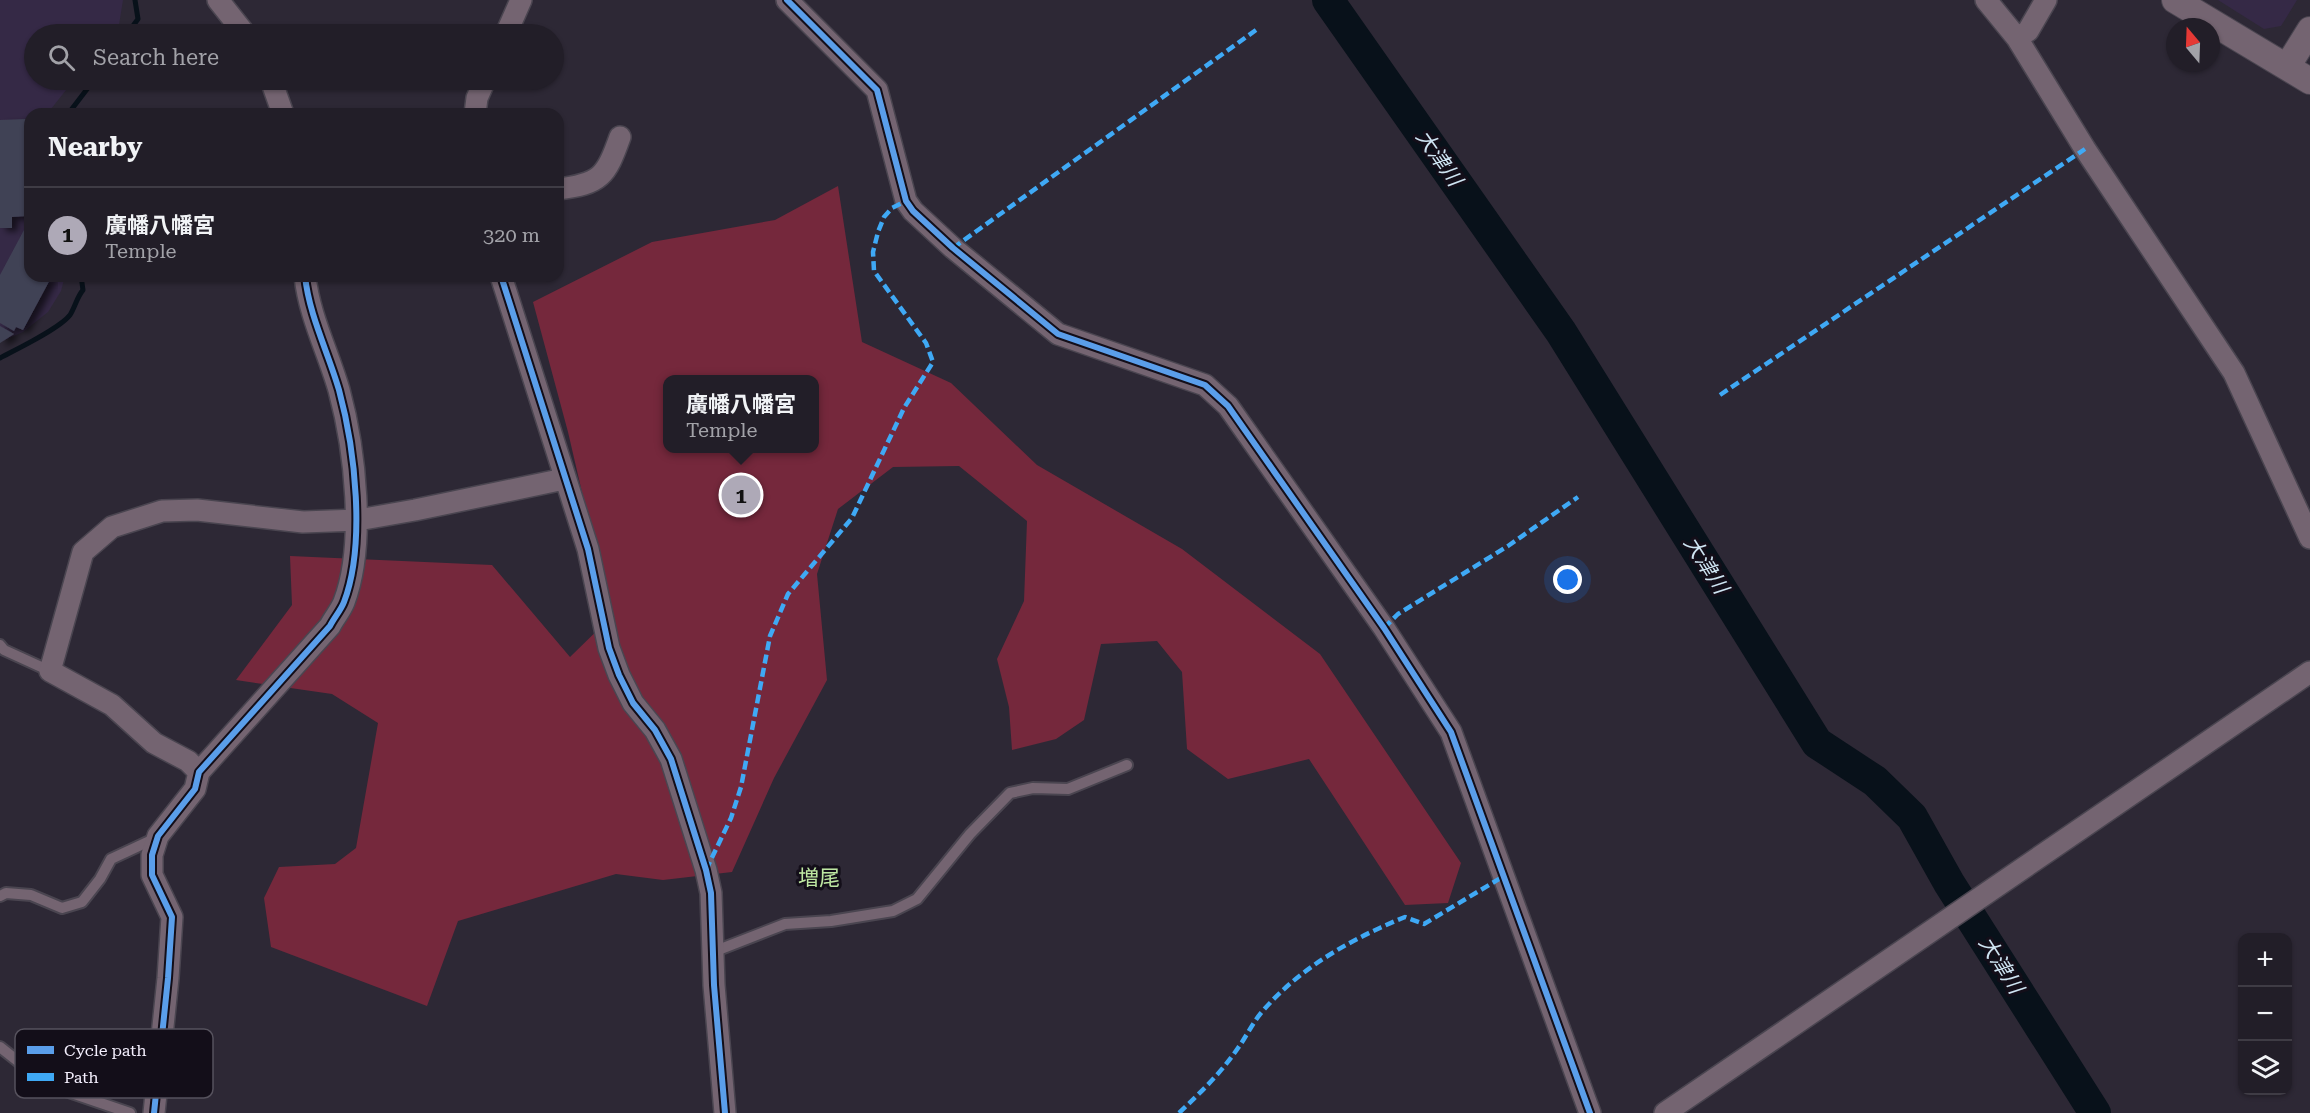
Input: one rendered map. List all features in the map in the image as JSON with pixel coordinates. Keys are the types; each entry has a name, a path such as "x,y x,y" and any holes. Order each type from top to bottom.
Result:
{"street":[{"path":"218,0 237,24"},
{"path":"510,24 521,0"},
{"path":"787,0 876,90 906,201 913,211 953,248 1058,334 1205,385 1228,406 1384,628 1451,732 1590,1113"},
{"path":"1986,0 2017,38 2085,149 2234,373 2310,538"},
{"path":"2017,38 2028,31 2046,0"},
{"path":"2175,0 2310,81"},
{"path":"2287,67 2310,30"},
{"path":"275,90 281,108"},
{"path":"475,108 481,90"},
{"path":"564,188 594,182 610,165 620,137"},
{"path":"163,1029 172,916 152,875 152,855 158,836 195,789 199,772 330,626 344,603 350,575 358,520 350,442 339,391 312,308 306,282"},
{"path":"503,282 588,549 609,648 633,703 655,730 671,759 691,816 711,893 712,952 725,1113"},
{"path":"199,772 188,761 154,742 112,705 50,671 83,552 112,527 162,511 197,510 303,522 358,520 564,479"},
{"path":"1665,1113 2037,861 2310,672"},
{"path":"154,1113 156,1098"}],"lane":[{"path":"0,645 4,650 50,671"},
{"path":"712,952 785,924 831,921 893,911 917,899 970,834 1010,793 1033,788 1068,789 1127,765"},
{"path":"0,881 3,894 31,895 62,908 82,902 100,879 111,859 158,836"},
{"path":"0,1047 15,1059"},
{"path":"86,1098 130,1113"}],"shaded area":[{"path":"0,0 123,0 119,24 24,24 24,90 66,90 52,108 24,108 24,282 63,282 61,291 48,312 23,332 0,342"},
{"path":"2218,0 2297,0 2281,26 2264,29"},
{"path":"838,186 862,342 951,383 1037,465 1182,549 1320,654 1461,863 1448,903 1405,905 1309,759 1228,779 1187,749 1182,672 1157,641 1101,644 1084,720 1056,739 1012,750 1009,707 997,659 1024,601 1027,521 959,466 893,467 838,509 817,574 827,680 774,778 732,872 663,880 616,874 458,921 427,1006 271,947 264,898 279,867 335,864 356,848 378,723 332,694 236,680 292,605 290,556 492,565 570,657 611,617 568,432 533,302 652,242 775,220"}],"building":[{"path":"24,119 24,216 12,217 12,228 0,228 0,120"},
{"path":"24,230 24,282 49,282 23,330 16,327 14,331 0,323 0,275"},
{"path":"0,326 14,334 0,343"}],"waterway":[{"path":"134,24 138,19 135,0"},
{"name":"大津川","path":"1328,0 1561,332 1817,743 1875,781 1912,817 1949,883 2095,1113"},
{"path":"73,108 86,90"},
{"path":"0,358 65,320 83,290 82,282"}],"marked path":[{"path":"953,248 1256,30"},
{"path":"1720,395 2085,149"},
{"path":"706,870 731,818 741,787 770,636 788,594 852,518 904,408 933,362 926,343 874,271 873,252 884,217 892,208 906,201"},
{"path":"1384,628 1398,614 1508,546 1578,497"},
{"path":"1179,1113 1225,1066 1261,1013 1292,982 1309,969 1346,945 1405,917 1424,924 1504,876"}],"cycle path":[{"path":"787,0 877,90 906,201 913,211 953,248 1058,334 1205,385 1228,406 1384,628 1451,732 1590,1113"},
{"path":"163,1029 172,917 152,875 152,855 158,836 195,789 199,772 330,626 343,605 351,579 355,553 356,496 350,440 339,390 315,319 306,282"},
{"path":"503,282 588,549 609,648 633,703 655,730 671,759 706,870 711,893 714,985 725,1113"},
{"path":"154,1113 156,1098"}],"place":[{"name":"廣幡八幡宮","path":"741,495"}],"district":[{"name":"増尾","path":"819,878"}]}
